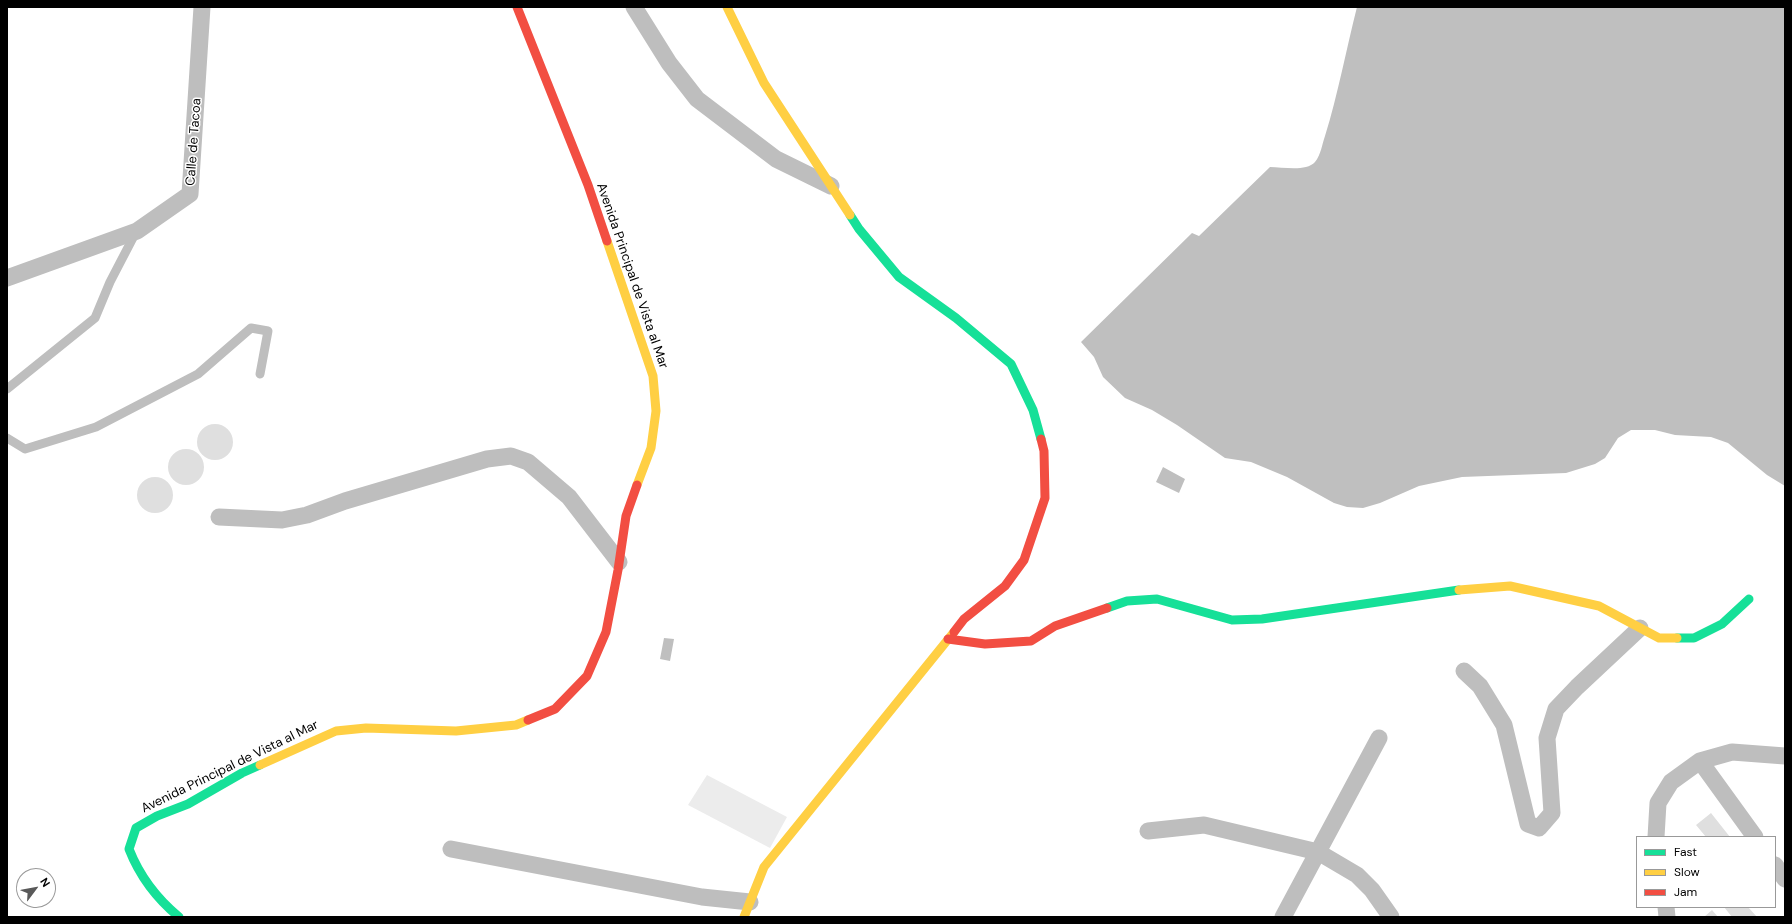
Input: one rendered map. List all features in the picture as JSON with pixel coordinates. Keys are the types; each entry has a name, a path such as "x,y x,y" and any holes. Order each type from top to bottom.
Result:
{"street":[{"name":"Calle de Tacoa","path":"7,278 137,231 190,194 202,7"},
{"name":"Avenida Principal de Vista al Mar","path":"179,917 162,904 138,872 128,849 136,828 157,816 188,804 242,773 336,731 366,728 456,732 516,725 555,708 587,676 606,632 626,516 651,448 656,411 653,376 588,185 517,7"},
{"path":"634,7 669,62 697,98 776,159 831,186"},
{"path":"452,849 702,897 747,909 764,867 964,619 1005,586 1024,560 1045,498 1044,451 1033,410 1011,364 956,318 899,277 859,229 764,83 728,7"},
{"path":"219,517 282,520 308,515 346,501 487,459 511,456 528,462 569,497 619,562"},
{"path":"948,639 985,644 1031,641 1055,626 1127,601 1157,599 1232,620 1262,619 1467,589 1510,586 1599,606 1659,638 1694,638 1722,624 1749,599"},
{"path":"1464,671 1480,686 1504,725 1528,824 1539,828 1552,813 1547,738 1556,709 1577,686 1640,628"},
{"path":"1283,917 1380,738"},
{"path":"1656,836 1658,803 1671,782 1700,761 1732,752 1785,756"},
{"path":"1700,761 1754,836"},
{"path":"1148,831 1204,825 1318,852 1357,875 1372,890 1391,917"},
{"path":"1776,866 1785,879"}],"lane":[{"path":"7,389 95,318 110,282 137,231"},
{"path":"7,438 25,450 96,427 198,374 251,328 268,331 260,374"}],"shaded area":[{"path":"1357,7 1785,7 1785,486 1767,475 1728,443 1711,437 1675,435 1655,430 1631,430 1618,438 1605,458 1595,464 1566,473 1462,477 1419,486 1380,503 1363,508 1347,507 1334,503 1287,477 1251,462 1225,458 1177,425 1152,410 1125,398 1103,377 1094,357 1081,342 1192,233 1199,236 1270,167 1300,168 1311,165 1315,162 1319,156 1334,104"},
{"path":"1163,467 1185,479 1179,493 1156,482"},
{"path":"664,638 674,639 670,661 660,659"},
{"path":"707,775 787,817 770,848 688,805"}],"building":[{"path":"219,424 228,429 232,435 232,449 228,455 219,460 211,460 202,455 198,449 197,438 202,429 208,425"},
{"path":"190,449 199,454 203,460 203,474 199,480 190,485 182,485 173,480 169,474 168,463 173,454 179,450"},
{"path":"159,477 168,482 172,488 172,502 168,508 159,513 151,513 142,508 138,502 137,491 142,482 148,478"},
{"path":"1711,813 1729,836 1705,836 1696,825"},
{"path":"1725,908 1749,908 1757,917 1732,917"},
{"path":"1712,910 1718,917 1704,917"}],"traffic: fast":[{"path":"850,215 859,229 899,277 956,318 1011,364 1033,410 1041,439"},
{"path":"1107,608 1127,601 1157,599 1232,620 1262,619 1459,590"},
{"path":"1677,638 1694,638 1722,624 1749,599"},
{"path":"179,917 156,895 133,859 129,849 136,828 157,816 188,804 242,773 260,765"}],"traffic: slow":[{"path":"727,7 764,83 850,215"},
{"path":"607,241 653,376 656,411 651,448 637,485"},
{"path":"1459,590 1510,586 1599,606 1659,638 1677,638"},
{"path":"744,917 764,867 954,632"},
{"path":"260,765 336,731 366,728 456,731 516,725 528,720"}],"traffic: jam":[{"path":"517,7 588,185 607,241"},
{"path":"954,632 964,619 1005,586 1024,560 1045,498 1044,451 1041,439"},
{"path":"528,720 555,709 587,676 606,632 618,570 626,516 637,485"},
{"path":"948,639 985,644 1031,641 1055,626 1107,608"}]}
